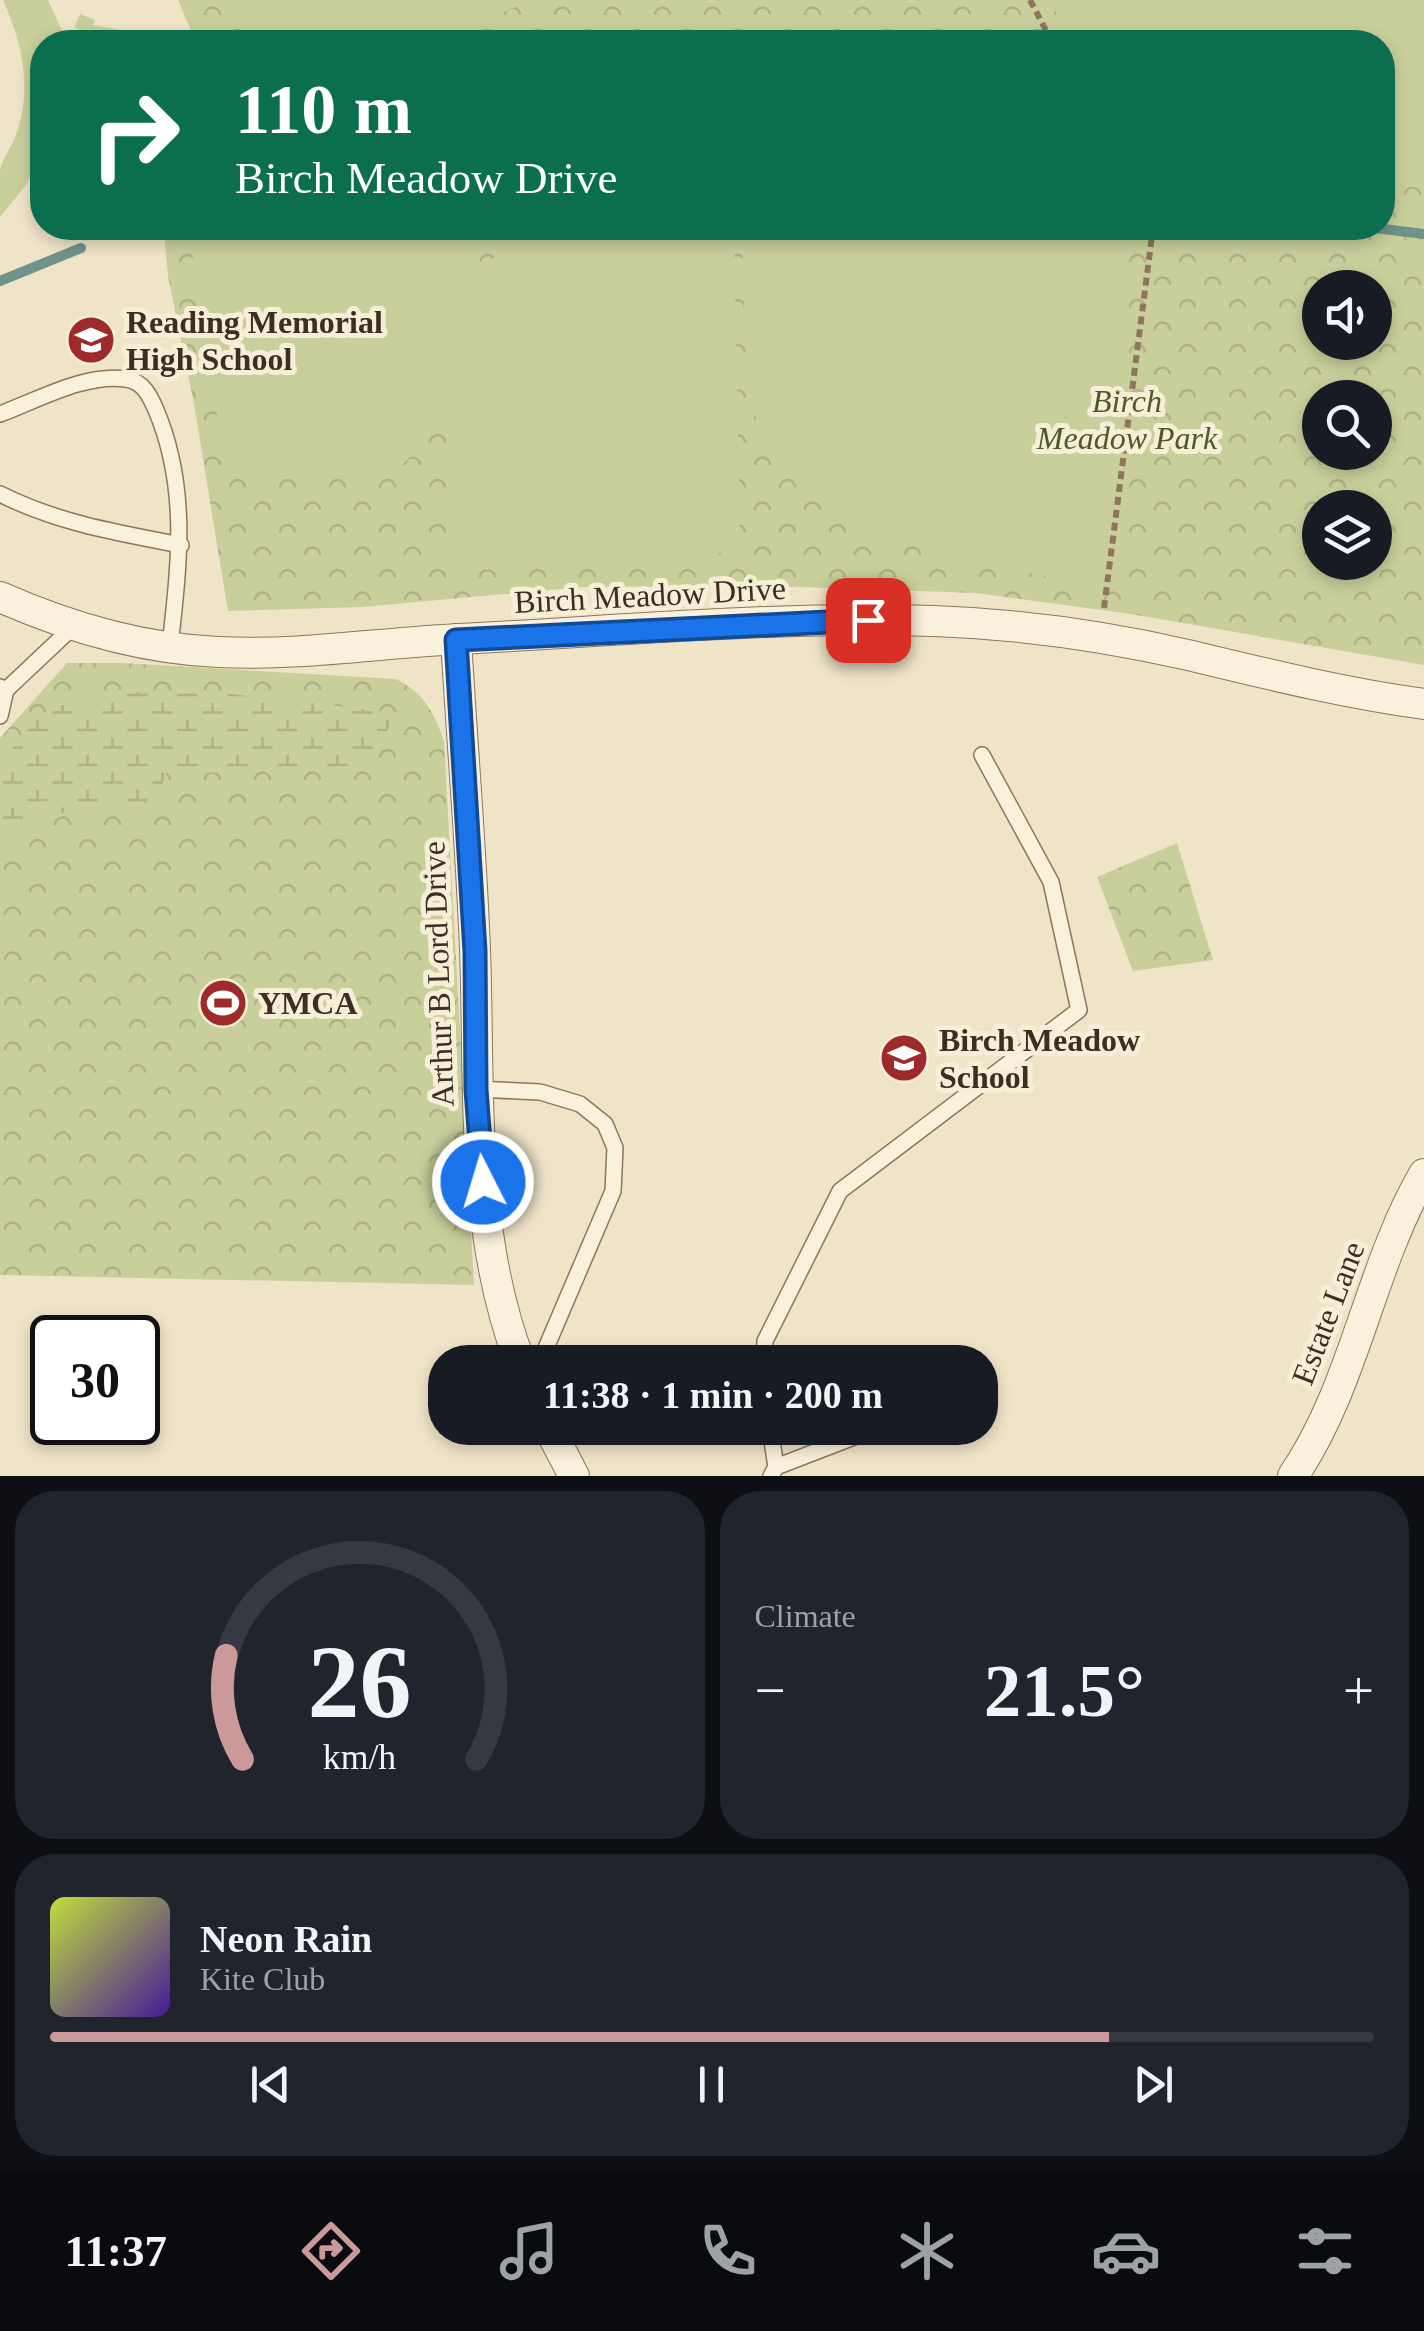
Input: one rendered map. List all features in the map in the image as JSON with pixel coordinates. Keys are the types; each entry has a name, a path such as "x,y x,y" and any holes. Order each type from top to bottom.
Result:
{"street":[{"name":"Birch Meadow Drive","path":"0,597 75,625 217,652 896,620 984,624 1100,638 1335,691 1424,704"},
{"name":"Arthur B Lord Drive","path":"456,640 475,951 476,1090 483,1182 501,1306 514,1345"},
{"name":"Estate Lane","path":"1293,1476 1332,1399 1404,1211 1424,1174"},
{"path":"558,1445 574,1476"}],"lane":[{"path":"0,414 100,378 130,379 148,391 165,431 179,492 181,545 170,646"},
{"path":"0,494 36,512 84,526 181,545"},
{"path":"0,716 3,688 75,625"},
{"path":"765,1345 840,1191 1080,1010 1050,882 982,755"},
{"path":"476,1090 540,1092 580,1104 604,1124 615,1148 613,1190 547,1345"},
{"path":"772,1445 774,1471 836,1445"}],"path":[{"path":"1030,0 1046,30"},
{"path":"1100,638 1151,240"}],"green space":[{"path":"3,0 48,0 62,30 30,30 30,177 0,217 0,170 16,135 24,101 23,66"},
{"name":"Birch Meadow Park","path":"178,0 1424,0 1424,665 1131,614 976,593 770,586 583,587 362,607 228,611 165,240 1395,240 1395,30 191,30"},
{"path":"230,0 531,0 463,30 244,30"},
{"path":"1050,0 1424,0 1424,189 1395,184 1395,30 1064,30"},
{"path":"80,14 95,20 93,25 121,30 80,30 74,27"},
{"path":"477,240 482,274 506,240 734,240 740,552 452,572 449,418 392,475 225,464 190,241"},
{"path":"742,240 1124,240 1124,589 970,564 881,534 761,444 746,367"},
{"path":"67,663 396,679 427,704 444,741 474,1285 0,1275 0,738"},
{"path":"116,692 230,694 382,711 391,723 377,749 351,766 240,773 166,772 158,798 88,813 57,813 0,837 0,770 18,739 40,717 63,705"},
{"path":"1177,843 1213,960 1133,971 1097,877"}],"waterway":[{"path":"1395,230 1424,234"},
{"path":"0,281 81,248"}],"place":[{"name":"Reading Memorial High School","path":"91,340"},
{"name":"YMCA","path":"223,1003"},
{"name":"Birch Meadow School","path":"904,1058"}],"route":[{"path":"483,1182 476,1090 475,951 456,640 868,620"}]}
